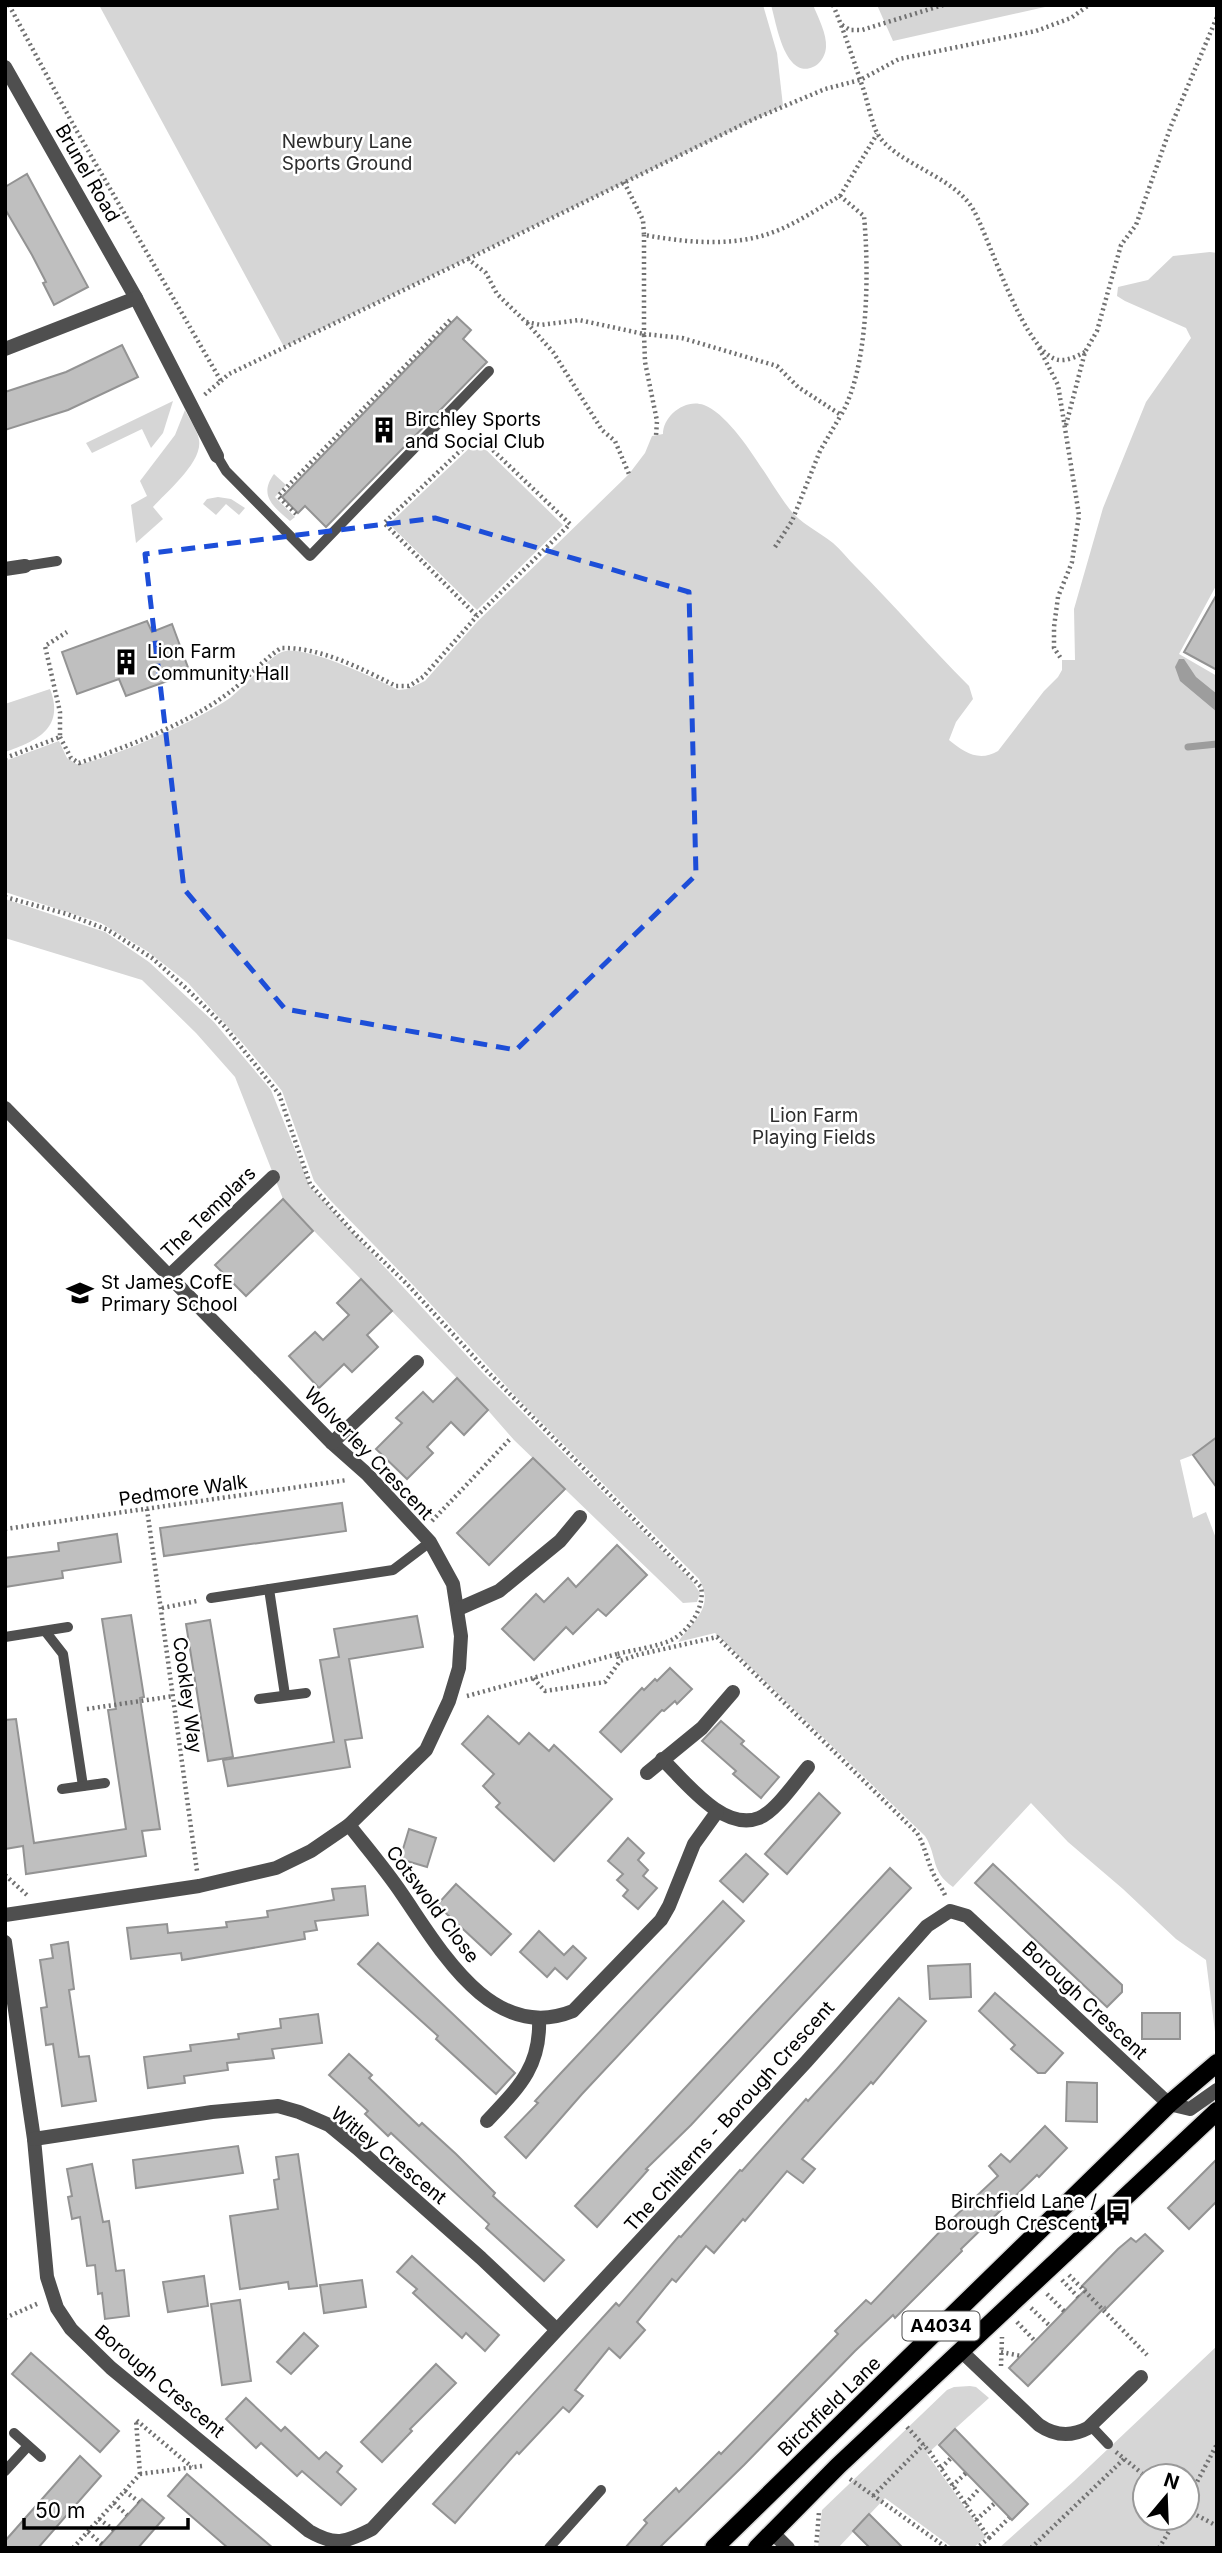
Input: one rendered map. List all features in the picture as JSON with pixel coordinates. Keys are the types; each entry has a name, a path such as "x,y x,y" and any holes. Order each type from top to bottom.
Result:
{"main road":[{"name":"Birchfield Lane","path":"714,2548 1169,2104 1217,2063"},
{"name":"A4034","path":"757,2548 838,2466 960,2350 1217,2111"}],"street":[{"name":"Brunel Road","path":"5,67 136,298 217,456"},
{"path":"5,349 136,298"},
{"path":"5,569 25,566"},
{"name":"Wolverley Crescent","path":"5,1108 425,1537 453,1584 461,1636 459,1668 449,1701 426,1750 349,1825 311,1851 276,1868 199,1886 5,1915"},
{"name":"The Templars","path":"170,1275 273,1177"},
{"path":"332,1443 416,1362"},
{"path":"458,1609 499,1591 560,1541 580,1517"},
{"path":"647,1773 702,1728 733,1692"},
{"path":"668,1754 717,1812 744,1819 759,1818 770,1810 808,1767"},
{"name":"Cotswold Close","path":"349,1825 457,1972 485,1997 506,2010 539,2019 556,2018 573,2011 661,1920 694,1844 717,1812"},
{"name":"The Chilterns - Borough Crescent","path":"556,2329 788,2082 927,1926 950,1911"},
{"name":"Borough Crescent","path":"950,1911 967,1916 1169,2104"},
{"name":"Borough Crescent","path":"5,1942 34,2139 47,2277 53,2298 71,2329 111,2368 309,2531 323,2539 344,2545 372,2529 499,2395 556,2329"},
{"path":"487,2121 522,2084 534,2061 540,2039 539,2019"},
{"path":"1169,2104 1190,2109 1217,2090"},
{"name":"Witley Crescent","path":"34,2139 212,2112 278,2106 299,2112 329,2125 357,2148 556,2329"},
{"path":"960,2350 1032,2419 1048,2431 1063,2434 1077,2434 1091,2426 1141,2378"},
{"path":"773,2533 789,2548"}],"lane":[{"path":"217,456 226,471 310,555 489,371"},
{"path":"25,566 57,561"},
{"path":"211,1598 393,1570 425,1537"},
{"path":"269,1589 285,1695"},
{"path":"5,1637 68,1627"},
{"path":"45,1631 63,1654 83,1786"},
{"path":"259,1699 306,1693"},
{"path":"62,1789 105,1783"},
{"path":"1091,2426 1108,2444"},
{"path":"14,2433 41,2457"},
{"path":"5,2471 28,2446"},
{"path":"549,2548 601,2490"}],"path":[{"path":"9,5 75,128 221,381"},
{"path":"833,5 877,134 912,162 951,185 973,207 1009,289 1016,312 1058,385 1079,515 1072,562 1058,597 1054,627 1054,649 1062,660"},
{"path":"842,25 850,30 862,30 943,5"},
{"path":"190,403 205,395 229,374 783,106 825,89 860,80 899,58 1036,31 1071,18 1090,5"},
{"path":"1066,425 1085,352 1097,331 1121,245 1136,225 1171,126 1217,17"},
{"path":"644,235 719,242 750,239 779,229 840,195 877,134"},
{"path":"624,182 643,220 645,362 657,421 656,436"},
{"path":"775,547 792,521 820,451 851,398 862,347 866,238 863,216 840,195"},
{"path":"468,259 486,274 497,294 553,352 603,430 615,441 629,474"},
{"path":"296,514 278,496 452,318"},
{"path":"526,322 541,325 579,320 703,343 777,366 798,387 841,415"},
{"path":"1039,348 1058,360 1070,359 1085,352"},
{"path":"67,632 45,646 60,712 60,737 71,758 79,763 120,749 200,712 248,679 281,648 296,647 313,651 396,686 409,686 423,677 477,616 570,524 477,435 384,523 477,616"},
{"path":"5,758 60,737"},
{"path":"5,897 108,930 152,958 187,989 225,1027 278,1094 310,1184 355,1234 408,1284 486,1370 701,1587 703,1597 700,1609 674,1639 449,1701"},
{"path":"425,1537 511,1438"},
{"name":"Pedmore Walk","path":"5,1529 345,1481 360,1468"},
{"name":"Cookley Way","path":"147,1509 199,1886"},
{"path":"162,1608 211,1598"},
{"path":"533,1678 545,1691 606,1682 621,1661 717,1637 917,1833 925,1846 934,1876 942,1886 950,1911"},
{"path":"617,1654 621,1661"},
{"path":"72,1711 174,1696"},
{"path":"1063,2268 1146,2355"},
{"path":"1056,2274 1078,2297"},
{"path":"1042,2288 1064,2311"},
{"path":"5,2318 53,2298"},
{"path":"1026,2302 1050,2326"},
{"path":"1011,2317 1035,2342"},
{"path":"1002,2333 1002,2369"},
{"path":"1001,2351 1021,2356"},
{"path":"913,2417 905,2425 924,2444 989,2538"},
{"path":"140,2474 136,2420 192,2467"},
{"path":"873,2496 924,2444"},
{"path":"1108,2444 1131,2465"},
{"path":"1201,2474 1217,2444"},
{"path":"941,2468 951,2458"},
{"path":"1031,2548 1124,2459"},
{"path":"74,2547 140,2474 212,2465"},
{"path":"952,2486 966,2473"},
{"path":"839,2487 849,2478 947,2548"},
{"path":"965,2504 980,2488"},
{"path":"125,2491 139,2502"},
{"path":"114,2503 127,2515"},
{"path":"976,2520 995,2503"},
{"path":"816,2548 820,2506"},
{"path":"1201,2517 1217,2526"},
{"path":"977,2548 1009,2518"},
{"path":"99,2519 114,2530"},
{"path":"88,2532 102,2544"},
{"path":"1159,2548 1169,2532"}],"highlighted area":[{"path":"435,518 689,592 696,875 516,1050 285,1009 184,889 145,554"}],"green space":[{"name":"Newbury Lane Sports Ground","path":"99,5 763,5 777,53 783,106 284,347"},
{"path":"771,5 813,5 826,42 825,53 814,67 803,69 792,62 781,43"},
{"path":"877,5 1054,5 893,41"},
{"name":"Lion Farm Playing Fields","path":"1217,253 1217,584 1179,654 1217,676 1217,1437 1193,1455 1180,1460 1193,1518 1206,1512 1217,1541 1215,2032 1206,1960 1176,1939 1068,1842 1031,1803 953,1887 937,1869 925,1836 715,1633 678,1642 701,1613 704,1605 705,1598 699,1579 520,1401 330,1200 314,1181 282,1091 246,1047 188,983 147,951 101,923 5,892 5,761 59,741 67,758 78,765 135,746 230,698 282,652 306,653 323,658 398,690 408,689 425,681 477,622 629,474 645,453 652,436 663,434 671,415 683,406 697,403 716,412 727,422 792,513 836,546 969,686 973,699 956,722 949,740 978,756 998,751 1058,677 1062,670 1062,660 1075,660 1074,609 1103,508 1146,402 1191,338 1186,328 1117,296 1118,287 1148,280 1173,256"},
{"path":"173,401 163,433 151,448 142,429 92,453 86,443"},
{"path":"185,410 198,436 199,449 190,467 153,507 163,519 136,543 131,505 147,496 140,481 175,435"},
{"path":"477,441 563,525 477,610 389,524"},
{"path":"274,474 286,485 275,497 295,517 290,521 274,506 268,495 269,482"},
{"path":"207,499 231,499 245,508 239,515 226,504 216,515 203,504"},
{"path":"50,689 54,702 51,723 37,738 5,752 5,704"},
{"path":"5,899 105,932 149,962 214,1022 271,1090 310,1187 483,1373 692,1581 700,1593 697,1602 683,1603 514,1440 283,1199 235,1077 196,1033 142,980 5,938"},
{"path":"1217,2346 1217,2548 999,2548 1074,2481"},
{"path":"976,2387 989,2398 927,2454 986,2537 973,2548 953,2548 885,2498 838,2548 818,2548 822,2510 947,2390"}],"shaded area":[{"path":"1179,659 1184,659 1196,677 1217,694 1217,712 1180,681 1175,667"}],"building":[{"path":"27,174 88,287 54,305 43,283 46,282 5,209 5,187"},
{"name":"Birchley Sports and Social Club","path":"457,317 471,330 463,339 487,362 326,527 305,506 298,513 282,497"},
{"path":"122,345 138,377 68,410 5,430 5,392 66,372"},
{"path":"1217,594 1217,670 1184,652"},
{"name":"Lion Farm Community Hall","path":"147,621 152,632 172,624 190,673 126,696 119,679 77,694 62,652"},
{"path":"283,1199 313,1231 246,1296 215,1265"},
{"path":"361,1279 392,1311 367,1335 378,1347 352,1372 344,1364 319,1388 289,1356 315,1332 323,1340 349,1315 337,1303"},
{"path":"457,1378 488,1410 464,1435 451,1422 427,1447 433,1453 407,1479 376,1449 402,1423 396,1418 423,1392 433,1402"},
{"path":"1217,1437 1217,1488 1193,1455"},
{"path":"533,1458 565,1489 489,1565 457,1533"},
{"path":"342,1503 346,1531 164,1556 160,1528"},
{"path":"117,1534 121,1562 62,1571 63,1578 5,1587 5,1558 59,1551 58,1543"},
{"path":"617,1545 647,1575 606,1616 598,1609 573,1634 566,1627 534,1660 502,1629 536,1594 544,1602 568,1578 576,1587"},
{"path":"131,1615 144,1697 140,1698 160,1829 142,1831 146,1856 26,1874 23,1846 5,1849 5,1720 16,1719 34,1843 126,1829 108,1710 116,1709 102,1619"},
{"path":"417,1616 423,1647 349,1659 362,1738 345,1740 350,1767 228,1786 223,1760 334,1742 320,1660 339,1657 334,1629"},
{"path":"210,1620 233,1757 208,1761 186,1624"},
{"path":"670,1668 692,1689 677,1704 675,1701 662,1710 621,1752 600,1732 642,1688 644,1690 655,1679 657,1681"},
{"path":"488,1716 519,1744 529,1733 549,1751 554,1745 612,1799 554,1861 496,1807 500,1803 483,1786 494,1774 462,1744"},
{"path":"721,1721 744,1741 741,1744 779,1777 761,1798 733,1774 736,1771 702,1741"},
{"path":"819,1793 840,1813 787,1874 765,1854"},
{"path":"409,1829 436,1838 427,1867 400,1859"},
{"path":"628,1838 644,1853 638,1860 648,1870 643,1876 657,1888 638,1909 623,1896 628,1890 617,1880 623,1874 608,1861"},
{"path":"746,1854 768,1874 743,1902 720,1881"},
{"path":"993,1864 1122,1985 1122,1992 1107,2007 975,1883"},
{"path":"890,1868 911,1888 691,2125 646,2169 648,2170 597,2227 575,2206"},
{"path":"456,1884 511,1934 491,1955 437,1905"},
{"path":"365,1886 368,1915 315,1921 317,1930 304,1932 305,1939 182,1960 181,1953 131,1959 127,1928 167,1924 168,1933 227,1927 226,1922 268,1917 267,1911 334,1900 332,1889"},
{"path":"723,1901 744,1921 582,2094 526,2158 505,2137 538,2103 535,2101"},
{"path":"539,1931 564,1955 573,1946 586,1958 567,1979 555,1968 547,1977 520,1952"},
{"path":"68,1942 74,1989 69,1990 79,2057 89,2056 96,2101 62,2106 53,2044 46,2045 41,2008 47,2007 40,1960 53,1958 51,1945"},
{"path":"378,1943 515,2073 496,2094 436,2039 438,2036 358,1964"},
{"path":"970,1964 971,1997 930,1999 928,1966"},
{"path":"995,1993 1063,2053 1045,2073 1038,2073 1011,2049 1015,2045 979,2011"},
{"path":"899,1998 926,2021 873,2084 871,2082 802,2159 815,2169 803,2183 787,2171 714,2253 706,2246 676,2282 672,2279 637,2322 645,2330 620,2358 609,2348 575,2390 583,2396 569,2412 563,2407 519,2454 517,2452 455,2523 433,2504 616,2303 619,2306 679,2236 681,2237 806,2099 808,2101"},
{"path":"1142,2013 1180,2013 1180,2039 1142,2039"},
{"path":"318,2014 322,2043 272,2049 274,2058 227,2063 228,2070 184,2076 185,2083 148,2088 144,2057 191,2051 190,2045 239,2039 238,2034 281,2028 280,2019"},
{"path":"349,2054 372,2075 369,2078 419,2126 422,2123 456,2154 495,2193 493,2196 564,2260 544,2281 486,2228 489,2224 391,2133 388,2136 365,2114 368,2111 329,2075"},
{"path":"1067,2082 1097,2083 1097,2122 1066,2121"},
{"path":"1045,2126 1067,2148 1039,2177 1037,2175 961,2249 962,2251 895,2318 893,2315 855,2351 659,2548 625,2548 647,2523 644,2520 676,2488 679,2492 719,2452 721,2454 838,2334 835,2331 866,2300 871,2304 949,2222 998,2176 989,2166 1001,2154 1010,2162"},
{"path":"238,2146 243,2173 136,2188 133,2160"},
{"path":"298,2154 317,2286 289,2289 288,2282 240,2289 230,2216 278,2209 274,2180 279,2179 276,2157"},
{"path":"1217,2159 1217,2201 1189,2229 1168,2208"},
{"path":"92,2164 103,2222 109,2221 116,2271 124,2270 129,2316 105,2319 102,2293 98,2294 95,2265 87,2266 80,2217 72,2219 68,2197 72,2196 67,2169"},
{"path":"1145,2234 1163,2251 1028,2386 1009,2368 1086,2289 1082,2286 1118,2249 1131,2238 1136,2242"},
{"path":"412,2256 499,2335 485,2351 466,2333 462,2338 413,2293 417,2289 397,2272"},
{"path":"204,2276 208,2306 168,2312 163,2282"},
{"path":"362,2280 366,2307 324,2313 320,2285"},
{"path":"240,2300 251,2381 222,2385 211,2304"},
{"path":"304,2333 318,2346 291,2374 277,2362"},
{"path":"31,2353 119,2431 100,2452 12,2374"},
{"path":"436,2364 456,2383 410,2429 412,2431 382,2462 361,2442"},
{"path":"246,2398 281,2431 285,2427 319,2459 326,2452 342,2466 337,2472 356,2489 341,2505 302,2471 297,2476 261,2443 256,2448 226,2419"},
{"path":"955,2429 1028,2504 1012,2520 939,2445"},
{"path":"80,2456 101,2476 38,2548 5,2548 5,2541"},
{"path":"187,2474 273,2548 228,2548 168,2496"},
{"path":"142,2499 164,2518 138,2548 98,2548"},
{"path":"869,2514 903,2548 870,2548 853,2531"}],"waterway":[{"path":"1188,747 1217,744"}],"place":[{"name":"Birchley Sports and Social Club","path":"384,430"},
{"name":"Lion Farm Community Hall","path":"126,662"},
{"name":"St James CofE Primary School","path":"80,1293"},
{"name":"Birchfield Lane / Borough Crescent","path":"1118,2212"}]}
